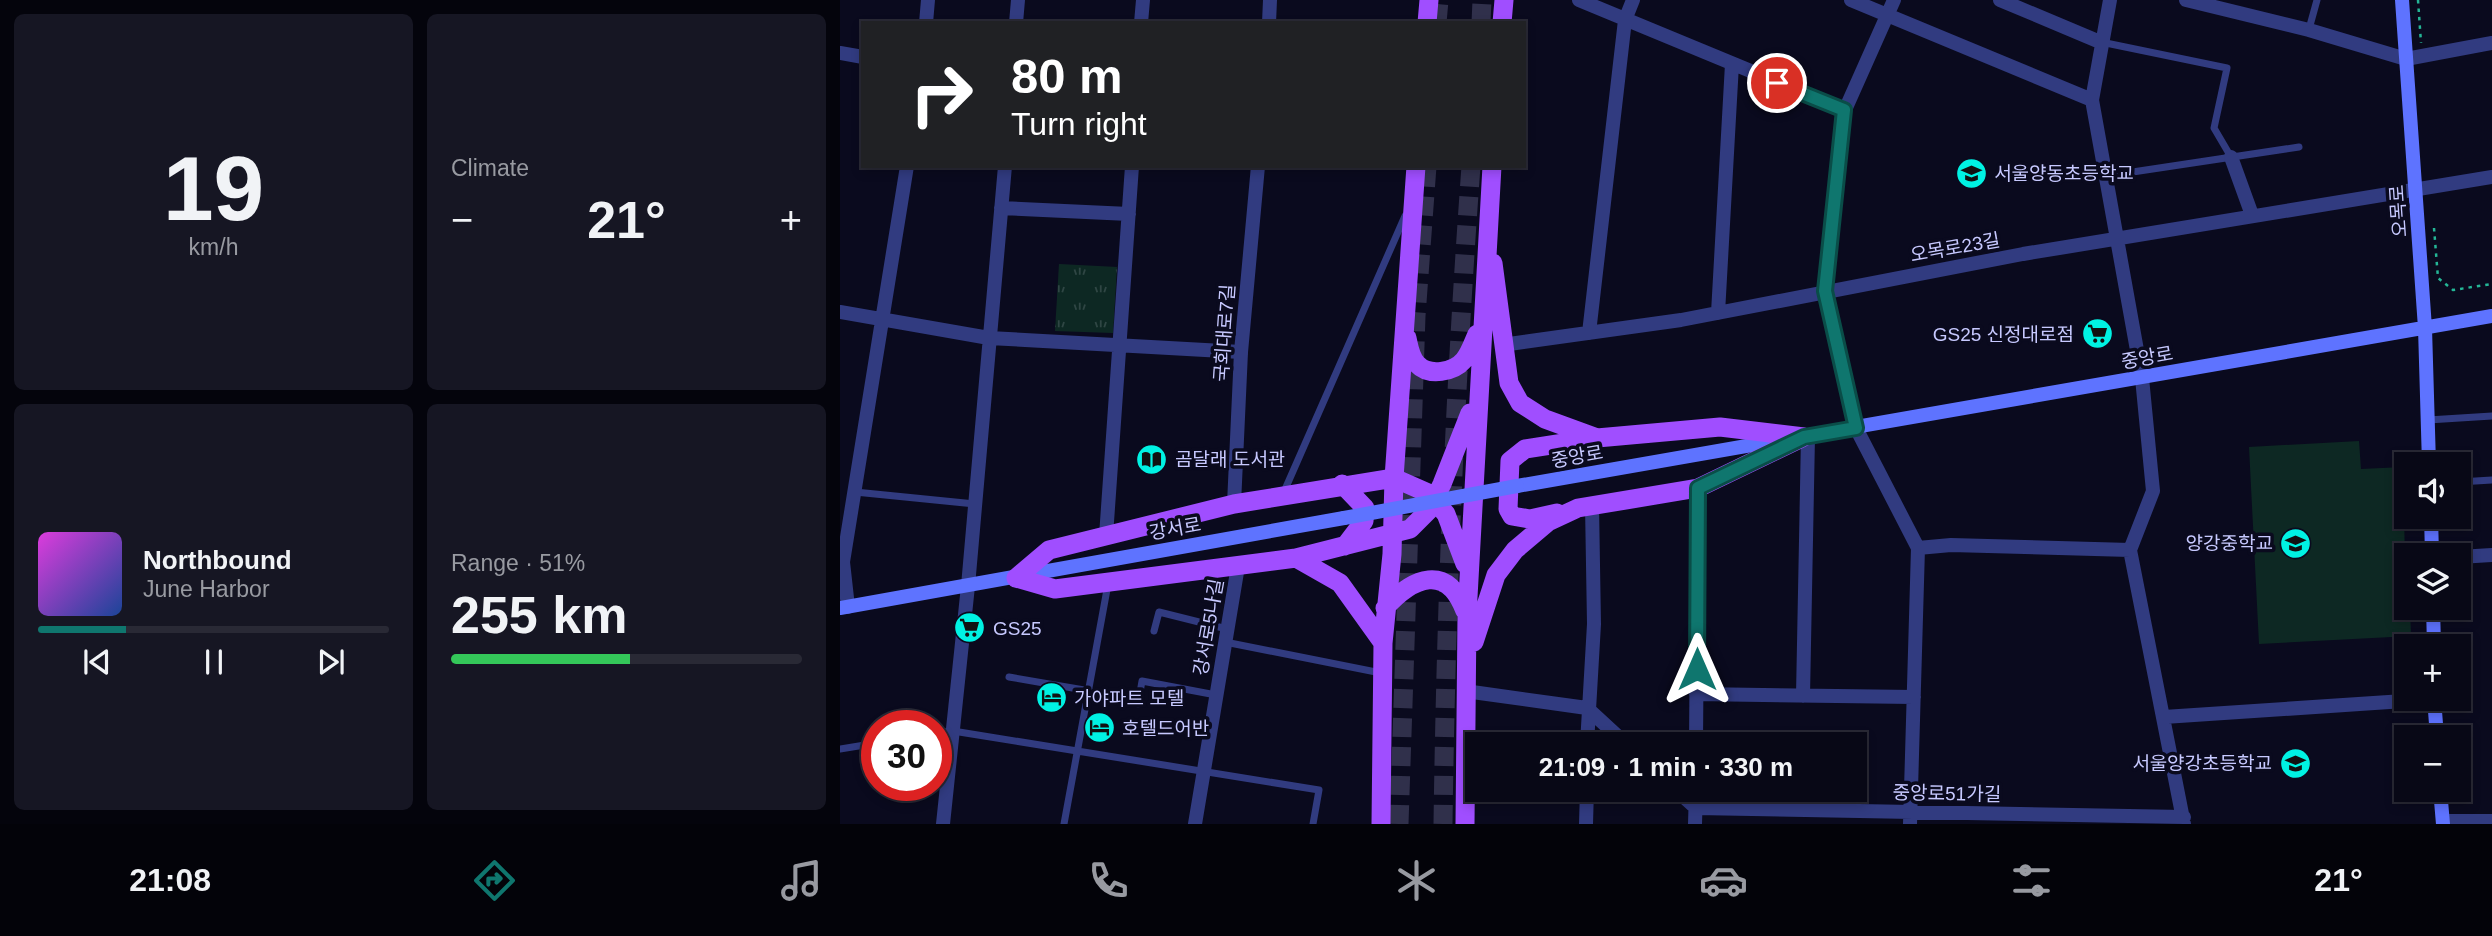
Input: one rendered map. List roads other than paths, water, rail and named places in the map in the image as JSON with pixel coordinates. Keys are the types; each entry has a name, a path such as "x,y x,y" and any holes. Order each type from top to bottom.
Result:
{"main road":[{"path":"1427,21 1429,0"},
{"name":"오목로","path":"2402,0 2425,328 2429,452"},
{"path":"1381,824 1383,643 1391,535 1386,479 1397,429 1416,168"},
{"path":"1465,824 1467,615 1477,393 1492,168"},
{"path":"1487,229 1509,383 1520,403 1545,419 1597,438"},
{"name":"중앙로","path":"1517,486 2492,316"},
{"path":"1404,323 1411,355 1418,365 1433,372 1448,370 1463,362 1481,324"},
{"path":"1016,578 1055,589 1296,558 1410,529 1434,500 1477,393"},
{"path":"1720,427 1806,437 1698,488 1585,506 1530,519 1512,516 1508,509 1510,461 1525,449 1597,438 1720,427"},
{"path":"1016,578 1049,550 1234,504 1342,484 1386,479 1413,484 1434,500 1446,514 1454,531 1469,575"},
{"path":"1342,484 1365,508 1364,521 1357,535 1345,546"},
{"name":"강서로","path":"844,608 1517,486"},
{"path":"1465,670 1496,575 1515,550 1540,528 1585,506"},
{"path":"1296,558 1340,583 1383,643"},
{"path":"1385,608 1412,583 1435,580 1450,584 1458,593 1467,615"},
{"path":"2441,802 2443,823"}],"street":[{"path":"926,21 928,0"},
{"path":"1016,21 1018,0"},
{"path":"1141,21 1143,0"},
{"path":"1269,21 1270,0"},
{"path":"1502,14 1512,0"},
{"path":"1579,0 1844,110"},
{"path":"1590,333 1625,20 1633,0"},
{"path":"1851,0 2092,100"},
{"path":"1894,0 1844,110 1825,291 1856,428 1918,548 1910,818"},
{"path":"2000,0 2100,42"},
{"path":"2110,0 2100,42 2092,100 2142,378 2153,491 2130,550 2184,820"},
{"path":"2186,0 2309,30 2406,59 2492,43"},
{"path":"840,53 861,57"},
{"path":"1718,313 1732,64"},
{"path":"2231,158 2252,215"},
{"path":"844,608 843,562 885,320 907,168"},
{"path":"943,824 968,586 1005,168"},
{"path":"1106,536 1132,168"},
{"name":"국회대로7길","path":"1234,504 1241,352 1258,168"},
{"name":"오목로23길","path":"1502,345 1718,313 1825,291 2252,215 2492,177"},
{"path":"1001,208 1129,214"},
{"path":"840,312 989,338 1241,352"},
{"path":"1803,696 1806,437"},
{"path":"1696,732 1698,488"},
{"path":"1585,506 1594,624 1587,732"},
{"path":"1918,548 1951,545 2130,550"},
{"path":"2471,556 2492,555"},
{"name":"강서로5나길","path":"1195,824 1238,566"},
{"path":"1465,691 1587,708 1613,732"},
{"path":"1696,694 1913,697"},
{"path":"2164,717 2394,701"},
{"path":"1586,824 1587,802"},
{"path":"1689,802 1696,808"},
{"path":"1695,824 1696,802"},
{"name":"중앙로51가길","path":"1696,808 1910,818 2184,820"},
{"path":"2443,823 2492,821"}],"lane":[{"path":"2309,30 2317,0"},
{"path":"2100,42 2227,68 2214,128 2231,158"},
{"path":"2106,176 2299,147"},
{"path":"1283,494 1384,269 1413,196"},
{"path":"2428,420 2492,416"},
{"path":"2471,481 2492,480"},
{"path":"855,492 975,504"},
{"path":"1064,824 1108,582"},
{"path":"1154,631 1159,612 1226,635 1382,673"},
{"path":"1009,677 1090,691"},
{"name":"강서로5나길","path":"1138,704 1142,681 1216,695"},
{"path":"953,731 1319,790 1313,824"},
{"path":"840,749 861,746"}],"tunnel":[{"path":"1437,21 1439,0"},
{"path":"1481,21 1482,0"},
{"path":"1399,824 1416,316 1427,168"},
{"path":"1443,824 1452,495 1471,168"}],"place":[{"name":"서울양동초등학교","path":"1971,173"},
{"name":"GS25 신정대로점","path":"2097,334"},
{"name":"곰달래 도서관","path":"1152,459"},
{"name":"양강중학교","path":"2296,543"},
{"name":"GS25","path":"970,628"},
{"name":"가야파트 모텔","path":"1051,698"},
{"name":"호텔드어반","path":"1099,728"},
{"name":"서울양강초등학교","path":"2295,763"}]}
